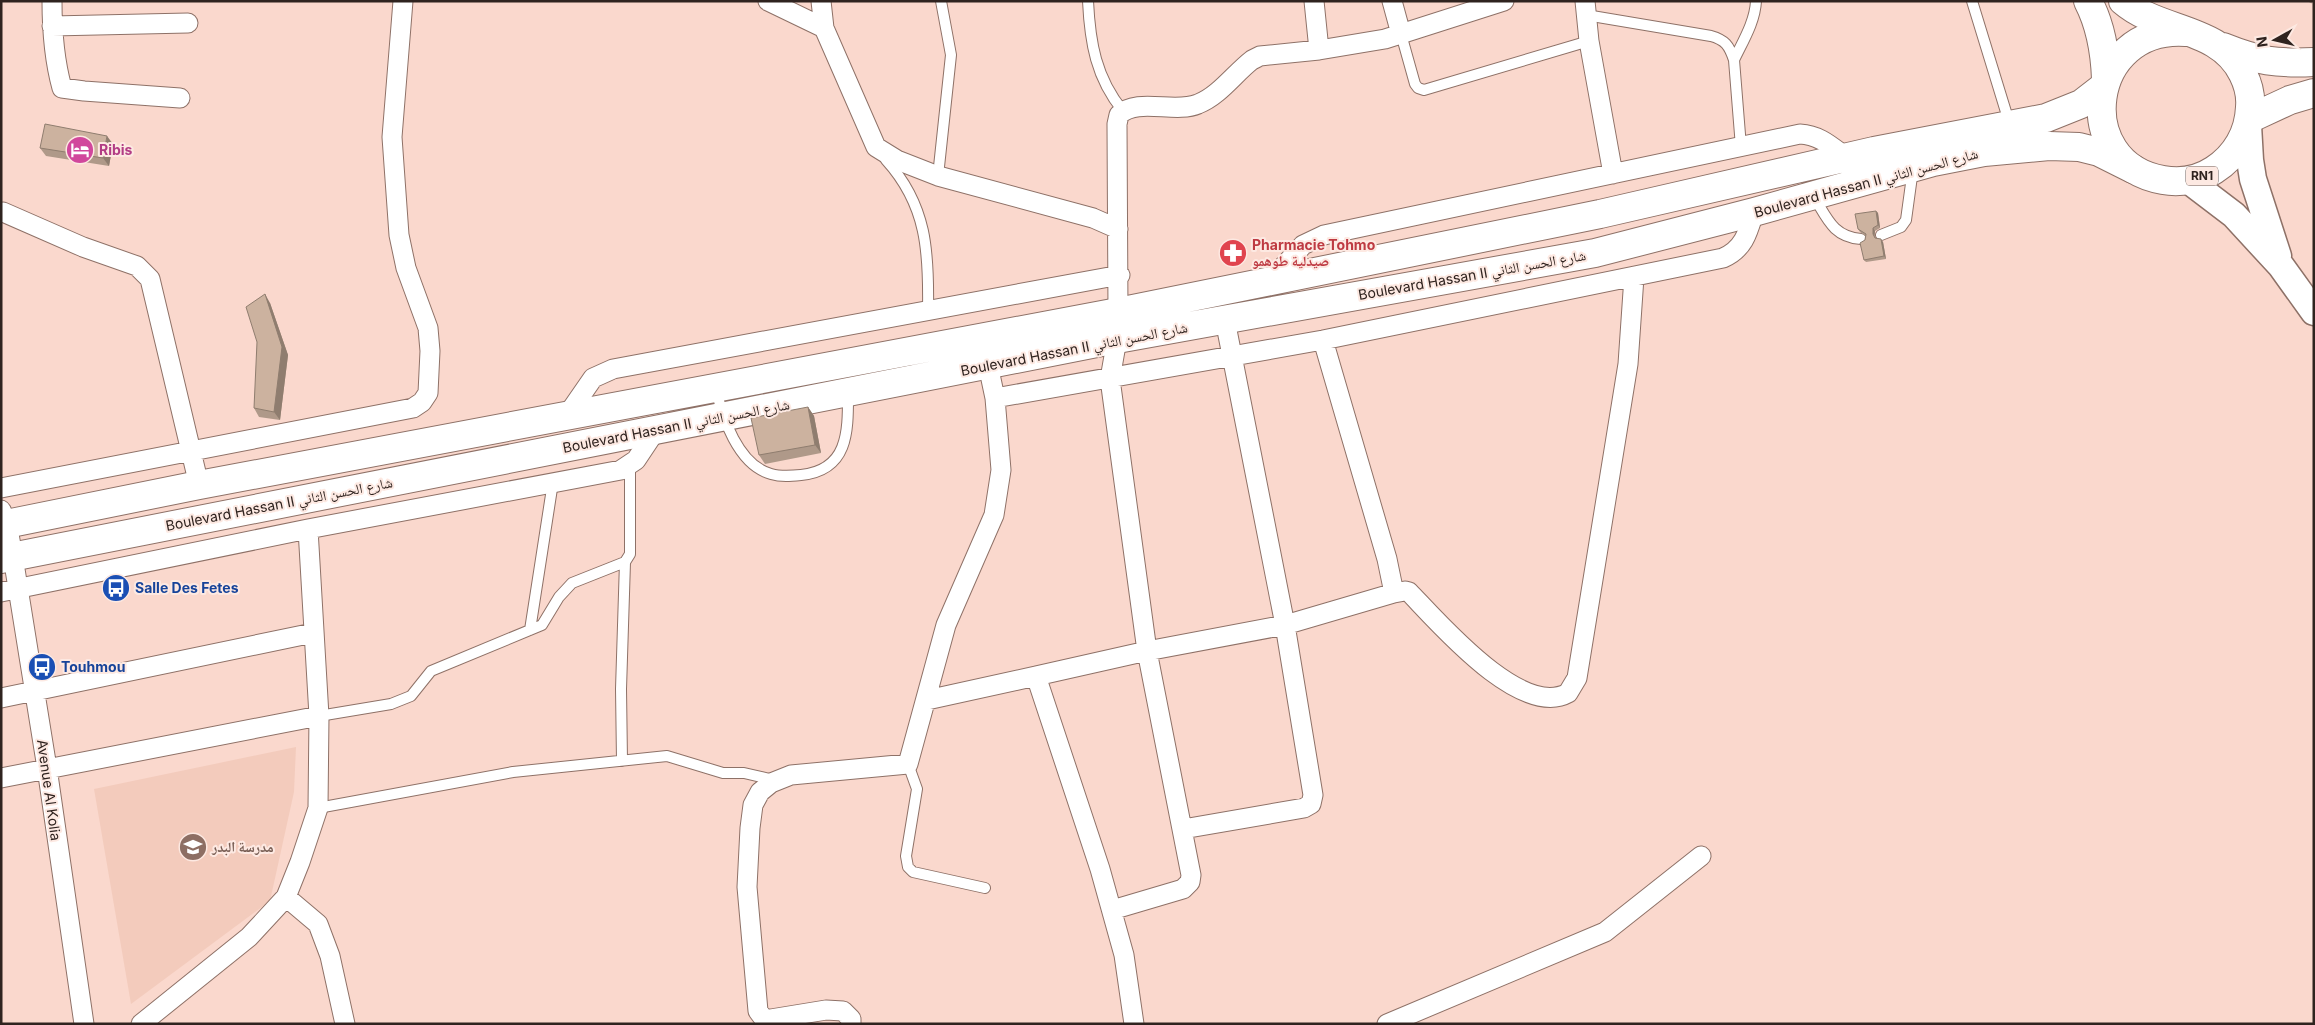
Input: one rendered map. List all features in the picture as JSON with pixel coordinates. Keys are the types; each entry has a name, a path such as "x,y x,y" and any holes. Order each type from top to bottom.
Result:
{"main road":[{"name":"RN1","path":"2088,1 2099,27 2104,49 2105,83 2102,113 2108,136 2120,156 2139,172 2158,179 2188,180 2201,177 2223,164 2240,144 2249,122 2249,92 2240,67 2222,47"},
{"name":"RN1","path":"2123,1 2151,19 2266,62 2286,64 2314,62"},
{"name":"RN1","path":"2105,83 2117,60 2138,42 2164,32 2186,32"},
{"name":"Boulevard Hassan II شارع الحسن الثاني","path":"3,519 566,417 1118,312 1272,279 1600,214 1847,158 2062,113 2092,97 2105,83"},
{"path":"2249,122 2290,100 2314,93"},
{"name":"Boulevard Hassan II شارع الحسن الثاني","path":"7,558 988,366 1117,339 1595,253 1754,212 1812,194 1984,152 2065,146 2099,152 2139,172"}],"street":[{"path":"52,1 52,26 57,68 62,88 84,92 180,98"},
{"path":"1,488 413,408 422,402 428,393 430,351 428,328 406,268 399,235 392,137 402,1"},
{"path":"768,1 824,28"},
{"path":"821,1 824,28 876,147 897,160 938,176 1093,218 1118,229"},
{"path":"1314,1 1319,50"},
{"path":"1392,1 1401,34"},
{"path":"1112,910 1183,889 1190,882 1192,875 1147,651 1110,379 1117,339 1120,275 1117,124 1119,115 1132,107 1184,108 1198,104 1210,97 1252,60 1260,56 1319,50 1385,39 1504,1"},
{"path":"1586,8 1589,41 1614,174"},
{"path":"52,26 188,23"},
{"path":"2249,122 2250,160 2253,179 2281,266"},
{"path":"1272,279 1303,244 1324,235 1741,146 1800,134 1810,134 1820,138 1847,158"},
{"path":"2188,180 2234,215 2281,266 2314,312"},
{"path":"3,212 83,247 137,266 150,279 199,485"},
{"path":"994,398 1323,340 1634,277 1730,255 1740,249 1754,212"},
{"path":"566,417 593,378 613,369 1120,275"},
{"path":"926,700 1147,651 1285,625 1405,591 1409,592 1469,655 1510,684 1549,699 1568,693 1577,678 1626,374 1634,277"},
{"path":"1183,829 1304,808 1311,804 1313,795 1285,625 1225,320"},
{"path":"1323,340 1387,559 1394,594"},
{"path":"851,1024 851,1019 843,1012 826,1010 771,1019 764,1018 758,1011 747,887 753,805 760,792 778,780 791,775 908,764 946,625 994,515 1000,470 994,398 988,366"},
{"path":"10,590 308,529 621,470 630,466 636,460 656,430"},
{"name":"Avenue Al Kolia","path":"3,519 10,590 34,692 47,768 84,1024"},
{"path":"141,1024 249,937 286,897 318,808 319,716 308,529"},
{"path":"1,698 313,633"},
{"path":"1036,676 1112,910 1124,955 1134,1024"},
{"path":"1,778 319,716"},
{"path":"1387,1024 1604,932 1702,856"},
{"path":"286,897 318,924 330,956 345,1024"}],"lane":[{"path":"938,176 951,55 941,1"},
{"path":"1088,1 1089,27 1099,72 1109,94 1123,112"},
{"path":"1734,60 1756,10 1756,1"},
{"path":"1972,1 2010,125"},
{"path":"1586,8 1724,40 1730,46 1734,60 1741,146"},
{"path":"1401,34 1415,84 1418,88 1424,90 1589,41"},
{"path":"876,147 901,177 916,204 924,236 928,277 928,310"},
{"path":"1882,235 1904,224 1908,214 1913,168"},
{"path":"1812,194 1839,233 1850,238 1861,239"},
{"path":"716,387 722,417 737,444 757,467 769,474 782,476 823,470 834,462 839,455 848,426 848,392"},
{"path":"622,761 621,689 625,562 630,554 630,466"},
{"path":"530,630 553,482"},
{"path":"319,716 391,704 411,696 432,671 542,625 559,597 572,583 625,562"},
{"path":"318,808 513,772 667,756 723,774 744,774 778,780"},
{"path":"908,764 917,789 906,856 908,867 913,872 986,888"}],"path":[{"path":"2310,1 2314,3"}],"shaded area":[{"name":"مدرسة البدر","path":"296,747 294,792 270,901 131,1004 94,789"}],"building":[{"name":"Ribis","path":"45,124 107,136 103,158 40,148"},
{"path":"1876,211 1878,225 1873,228 1873,234 1875,238 1881,239 1884,256 1864,260 1860,243 1865,240 1866,234 1858,229 1855,214"},
{"path":"265,294 282,347 274,412 254,408 257,342 246,307"},
{"path":"808,407 815,445 759,455 751,418"}],"place":[{"name":"Ribis","path":"80,150"},
{"name":"Pharmacie Tohmo صيدلية طوهمو","path":"1233,253"},
{"name":"Salle Des Fetes","path":"116,588"},
{"name":"Touhmou","path":"42,667"},
{"name":"مدرسة البدر","path":"193,847"}]}
